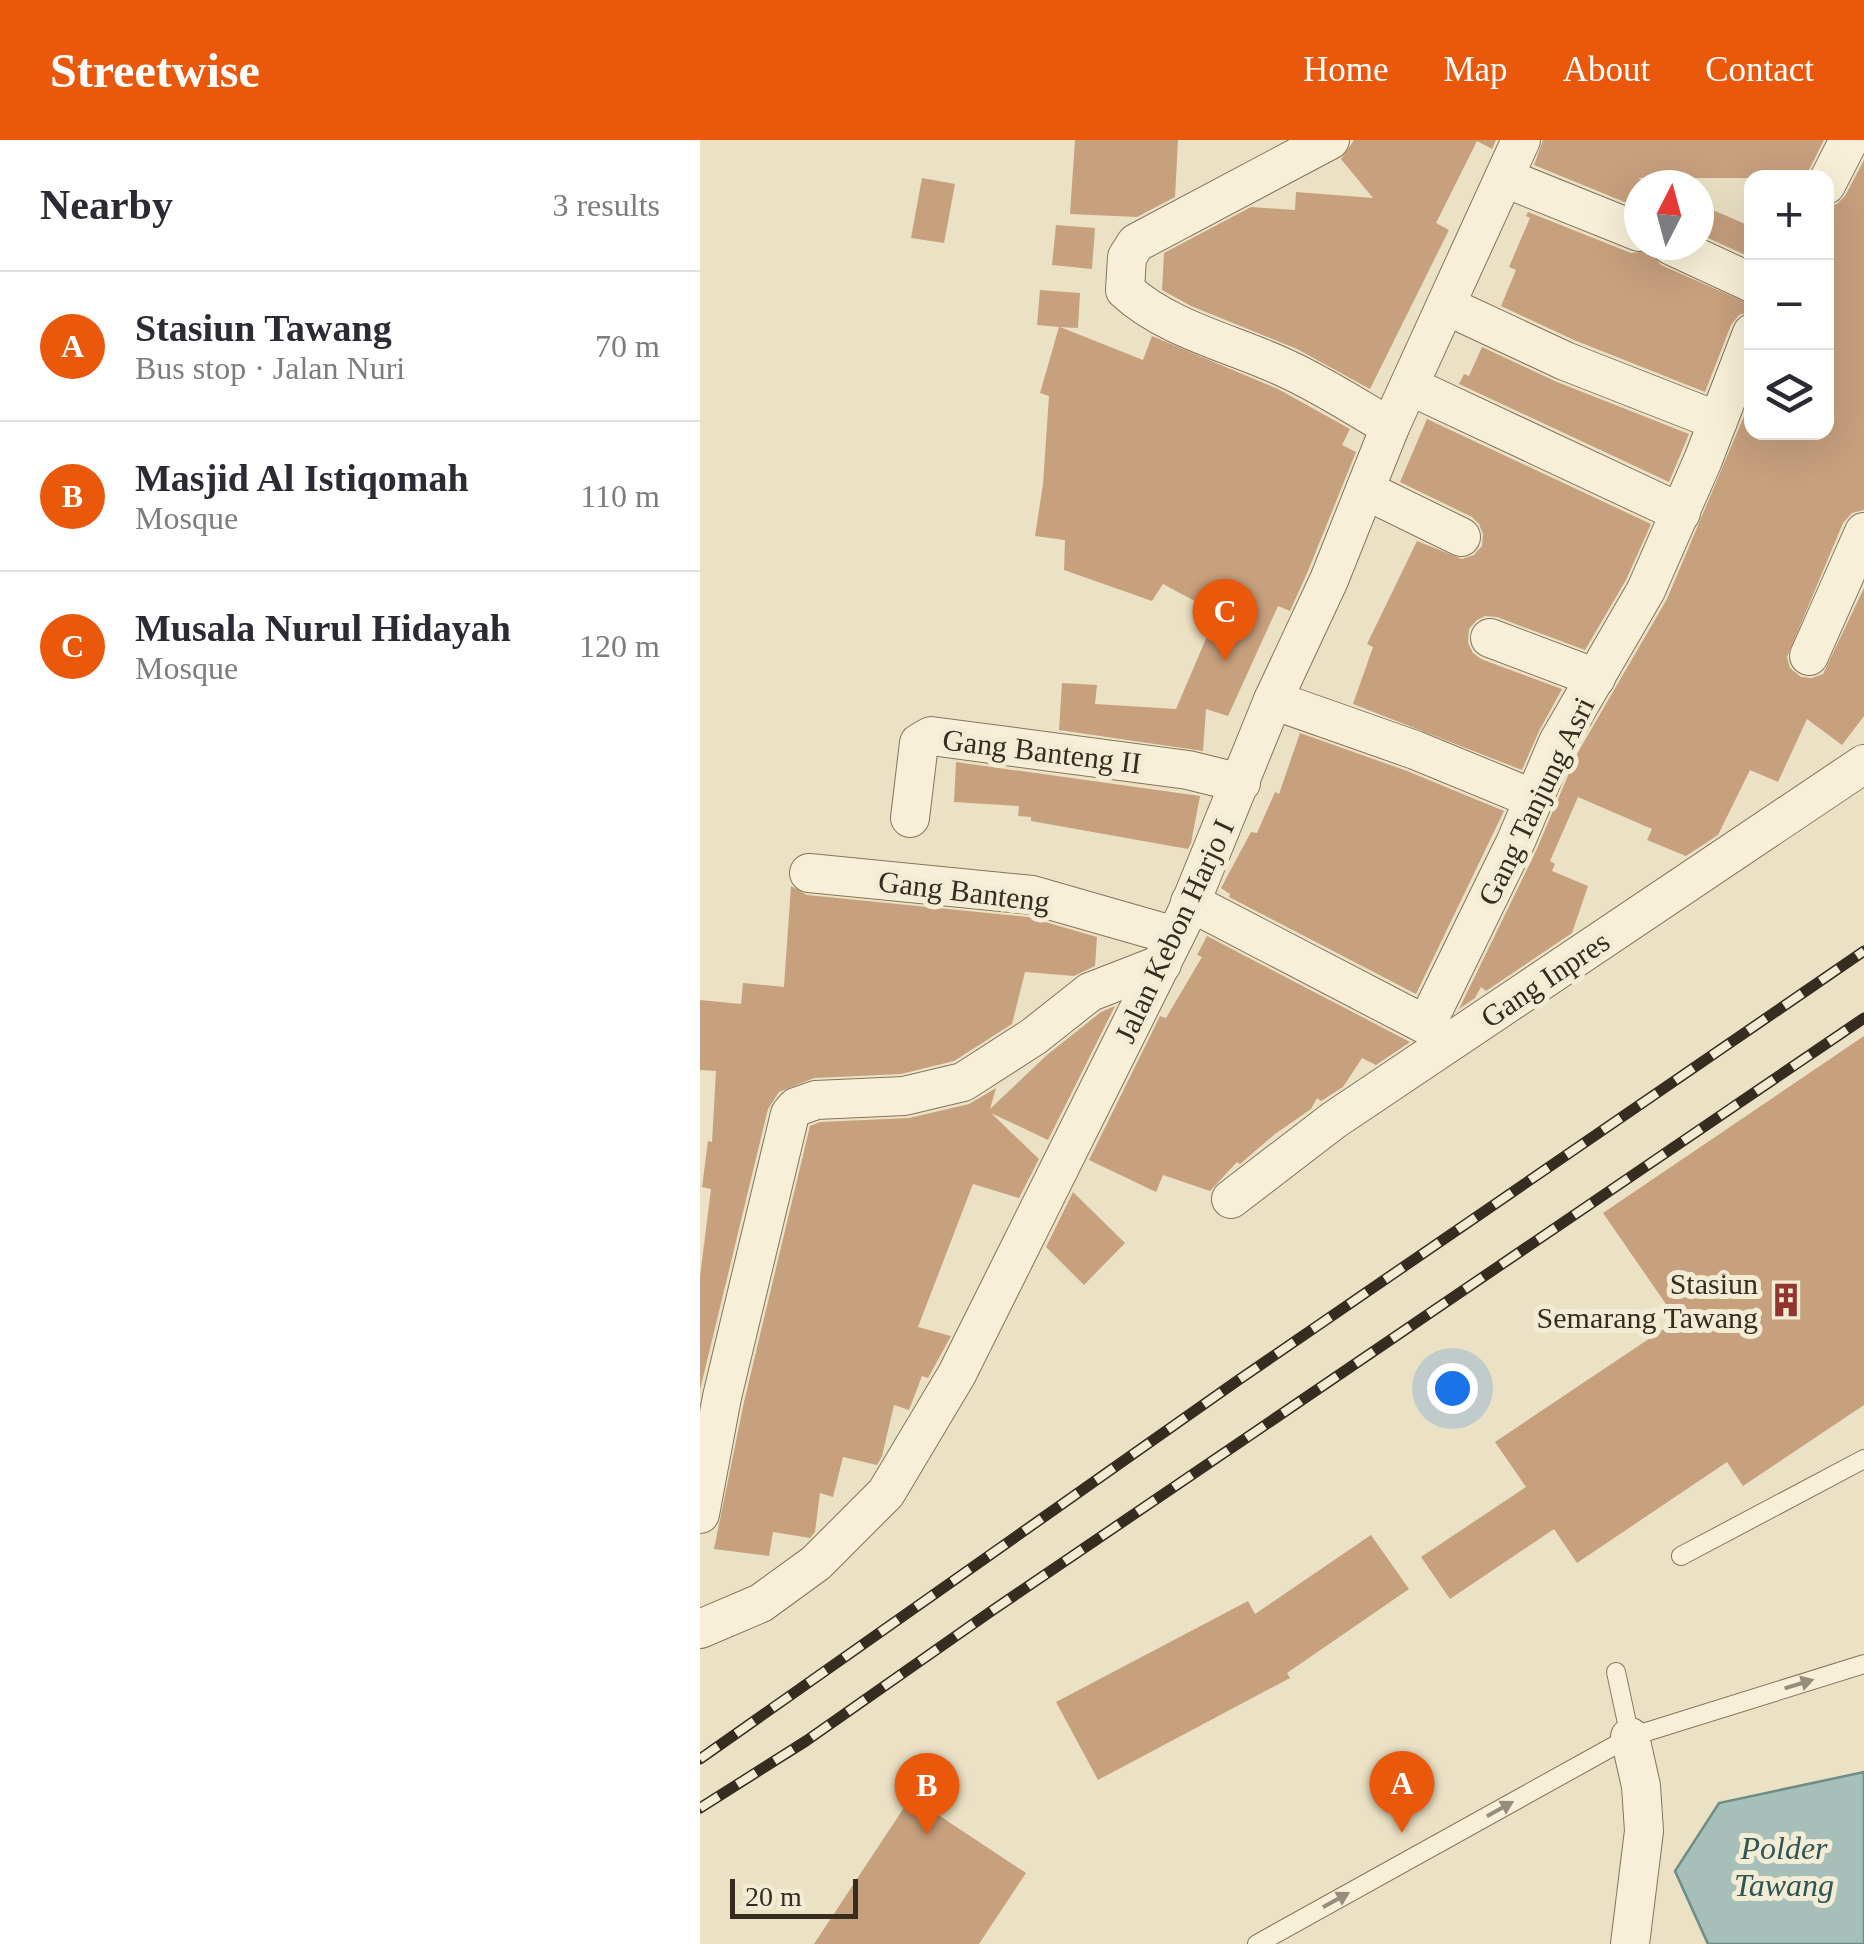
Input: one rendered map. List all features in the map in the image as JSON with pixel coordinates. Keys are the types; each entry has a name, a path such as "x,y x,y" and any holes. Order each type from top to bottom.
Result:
{"street":[{"path":"1330,140 1136,243 1127,257 1125,290 1166,317 1290,370 1390,427"},
{"name":"Jalan Kebon Harjo I","path":"700,1629 761,1603 816,1564 886,1493 957,1374 1176,934 1390,427 1521,140"},
{"path":"1834,170 1849,140"},
{"path":"1504,178 1624,226"},
{"path":"1702,260 1744,279"},
{"path":"1448,306 1566,361 1718,420"},
{"name":"Gang Tanjung Asri","path":"1437,1035 1460,960 1558,742 1646,590 1745,350"},
{"path":"1410,386 1681,512"},
{"path":"1365,490 1461,536"},
{"path":"1809,656 1864,532"},
{"path":"1490,638 1596,678"},
{"path":"1273,700 1415,750 1534,799"},
{"name":"Gang Banteng II","path":"910,818 919,743 931,736 1188,770 1241,783"},
{"name":"Gang Inpres","path":"1231,1198 1437,1035 1864,764"},
{"name":"Gang Banteng","path":"809,873 1032,895 1176,934"},
{"path":"700,1514 722,1397 790,1114 796,1107 816,1100 904,1096 963,1082 1176,934 1437,1035"},
{"path":"1630,1737 1641,1786 1644,1832 1630,1944"}],"lane":[{"path":"1682,1556 1864,1459"},
{"path":"1257,1944 1630,1737 1864,1664"},
{"path":"1616,1672 1630,1737"}],"water":[{"name":"Polder Tawang","path":"1864,1772 1864,1944 1708,1944 1675,1871 1719,1803"}],"building":[{"path":"1075,140 1178,140 1175,197 1137,217 1070,214"},
{"path":"1354,140 1496,140 1492,149 1477,141 1436,223 1449,230 1370,389 1297,349 1191,306 1162,290 1164,253 1251,207 1295,210 1296,192 1373,198 1341,159"},
{"path":"1543,140 1824,140 1809,170 1744,170 1744,178 1714,178 1714,170 1624,170 1624,202 1534,165"},
{"path":"1864,160 1864,510 1852,513 1843,523 1787,657 1790,668 1801,677 1823,674 1864,588 1864,716 1842,745 1807,719 1778,782 1750,770 1718,835 1686,856 1647,840 1652,829 1578,797 1550,861 1555,864 1552,871 1588,886 1572,933 1486,991 1481,987 1475,998 1459,1009 1536,851 1578,752 1667,599 1744,416 1744,440 1834,440 1834,205 1845,196"},
{"path":"922,178 955,184 944,243 911,238"},
{"path":"1714,211 1744,224 1744,254 1714,241"},
{"path":"1528,212 1624,250 1624,260 1657,260 1744,301 1744,313 1731,325 1705,392 1501,306 1516,270 1509,267 1530,218 1526,216"},
{"path":"1056,225 1095,228 1092,269 1052,265"},
{"path":"1040,290 1080,293 1078,328 1060,327 1143,360 1152,336 1278,389 1350,429 1342,445 1356,452 1290,611 1278,606 1228,716 1206,709 1203,751 1059,730 1062,683 1097,685 1095,704 1176,709 1217,613 1163,584 1152,601 1064,570 1065,540 1035,536 1049,396 1040,393 1059,327 1037,325"},
{"path":"1482,347 1557,382 1689,434 1669,482 1459,384 1464,374 1469,376"},
{"path":"1427,419 1651,524 1626,580 1585,650 1497,617 1485,616 1469,629 1468,643 1481,659 1562,689 1522,770 1353,704 1373,647 1367,644 1417,541 1462,559 1474,555 1482,546 1483,534 1472,517 1400,482"},
{"path":"1300,733 1504,811 1416,994 1229,897 1221,888 1251,832 1257,833 1275,792 1279,794"},
{"path":"956,762 1200,796 1191,843 1188,849 1031,821 1031,817 1018,816 1019,806 954,802"},
{"path":"791,886 807,895 1028,917 1097,937 1095,966 1074,976 1025,972 1012,1024 954,1061 901,1074 814,1078 779,1092 768,1109 700,1390 700,1277 711,1189 702,1187 708,1141 712,1142 716,1071 700,1070 700,1000 741,1004 743,983 784,987"},
{"path":"1207,936 1410,1042 1376,1065 1362,1058 1343,1087 1321,1101 1317,1098 1311,1109 1240,1164 1237,1162 1210,1191 1163,1175 1156,1192 1089,1160 1160,1016 1166,1018 1202,957 1197,955"},
{"path":"1115,1006 1048,1140 991,1113 1039,1159 1019,1198 973,1184 918,1327 951,1336 928,1378 922,1376 909,1410 894,1405 877,1465 843,1457 833,1497 820,1493 815,1532 810,1538 773,1532 769,1556 714,1549 744,1402 810,1126 820,1122 909,1118 969,1104 996,1088 990,1109 1047,1055 1101,1012"},
{"path":"1864,1036 1864,1405 1743,1486 1727,1462 1577,1563 1554,1529 1450,1599 1421,1557 1526,1487 1495,1442 1677,1320 1603,1213"},
{"path":"1073,1192 1125,1243 1084,1285 1046,1247"},
{"path":"1371,1535 1409,1589 1287,1673 1290,1678 1098,1780 1056,1702 1248,1601 1255,1614"},
{"path":"911,1797 1026,1873 979,1944 814,1944"}],"railway":[{"path":"700,1759 1237,1381 1864,951"},
{"path":"700,1808 806,1741 1864,1018"}],"place":[{"name":"Musala Nurul Hidayah","path":"1225,661"},
{"name":"Stasiun Semarang Tawang","path":"1786,1300"},
{"name":"Stasiun Tawang","path":"1402,1833"},
{"name":"Masjid Al Istiqomah","path":"927,1835"}]}
